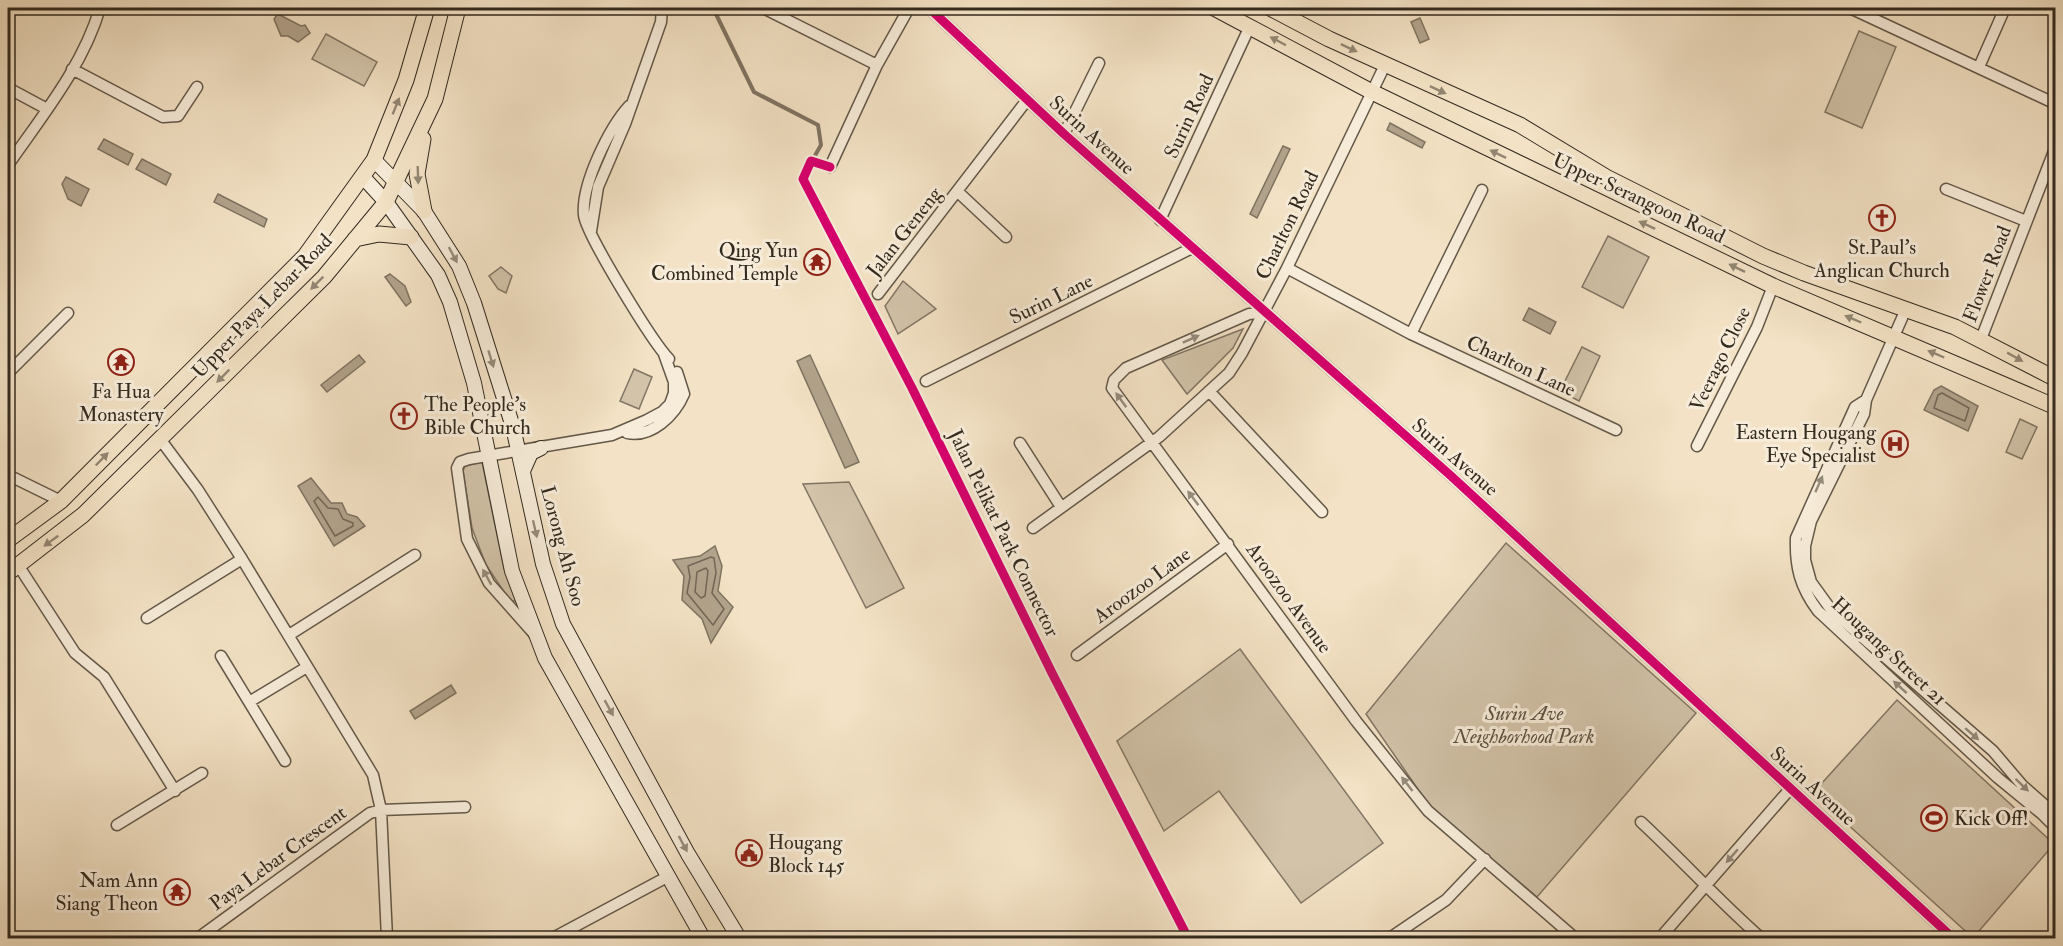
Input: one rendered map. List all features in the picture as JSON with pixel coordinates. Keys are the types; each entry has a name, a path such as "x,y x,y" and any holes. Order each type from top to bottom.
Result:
{"main road":[{"name":"Upper Paya Lebar Road","path":"8,540 61,501 305,256 374,160 406,80 427,8"},
{"name":"Upper Paya Lebar Road","path":"13,569 66,530 160,439 324,277 386,202 435,99 458,8"},
{"name":"Upper Serangoon Road","path":"1214,8 1372,92 1773,286 2055,407"},
{"name":"Upper Serangoon Road","path":"1270,8 1385,65 1520,125 1606,177 1763,256 1981,339 2055,379"},
{"path":"424,211 417,174 418,159 435,99"},
{"name":"Lorong Ah Soo","path":"374,160 424,211 447,244 468,288 518,452 543,564 563,624 688,854 739,939"},
{"path":"363,177 386,202 438,275 450,302 474,383 512,571 540,644 703,939"},
{"path":"355,239 379,234 411,237"},
{"path":"523,471 531,453 541,448"}],"street":[{"path":"8,165 48,109 92,35 100,8"},
{"path":"540,644 489,583 467,538 457,468 460,462 488,455 518,452 624,432 662,412 670,404 675,385 664,354 584,218 587,186 617,120 629,106 661,22 662,8"},
{"path":"763,8 877,65"},
{"path":"830,166 904,8"},
{"path":"877,65 909,8"},
{"name":"Surin Avenue","path":"929,8 1064,134 1450,475 1953,939"},
{"path":"1850,8 1868,11 2055,104"},
{"path":"1979,67 2005,8"},
{"name":"Surin Road","path":"1160,220 1250,26"},
{"name":"Surin Avenue","path":"1064,134 1099,63"},
{"name":"Charlton Road","path":"1033,528 1152,442 1229,373 1287,268 1385,65"},
{"path":"72,69 163,117 178,116 197,87"},
{"path":"8,88 48,109"},
{"name":"Jalan Geneng","path":"878,294 1027,100"},
{"name":"Flower Road","path":"1981,339 2055,146"},
{"name":"Flower Road","path":"1946,189 2026,221"},
{"path":"1412,334 1482,190"},
{"name":"Jalan Geneng","path":"958,192 1006,237"},
{"name":"Surin Lane","path":"926,381 1192,248"},
{"name":"Charlton Lane","path":"1287,268 1412,334 1616,430"},
{"name":"Veerago Close","path":"1697,446 1757,327 1773,286"},
{"name":"Hougang Street 21","path":"1906,309 1866,400 1864,414 1808,532 1805,560 1811,582 1832,611 1993,751 2022,785 2055,815"},
{"name":"Aroozoo Avenue","path":"1264,312 1250,314 1137,363 1117,375 1112,388 1344,704 1428,811 1575,939"},
{"path":"8,373 68,313"},
{"path":"1209,391 1323,512"},
{"name":"Hougang Street 21","path":"1866,400 1855,407 1796,537 1795,561 1799,578 1818,611 1998,778 2043,814 2055,828"},
{"path":"160,439 198,490 242,558 368,765 376,783 381,810 387,939"},
{"path":"1020,443 1061,507"},
{"path":"8,475 61,501"},
{"name":"Aroozoo Lane","path":"1077,655 1228,544"},
{"path":"289,635 415,555"},
{"path":"147,618 242,558"},
{"path":"13,569 75,653 104,677 174,790"},
{"path":"221,656 285,761"},
{"path":"249,702 307,667"},
{"path":"117,825 202,773"},
{"path":"1660,939 1790,789"},
{"name":"Paya Lebar Crescent","path":"198,939 370,813 381,810 465,807"},
{"path":"1641,822 1706,886 1715,898 1761,939"},
{"path":"1390,939 1446,900 1485,859"},
{"path":"553,939 667,877"}],"green space":[{"path":"1859,31 1896,47 1862,128 1825,112"},
{"path":"326,34 377,62 364,86 312,59"},
{"path":"1608,236 1649,257 1623,308 1582,287"},
{"path":"501,267 512,276 506,293 498,289 489,276"},
{"path":"903,281 936,309 898,334 885,306"},
{"path":"1243,329 1233,348 1187,394 1162,360"},
{"path":"1582,347 1600,356 1579,401 1560,391"},
{"path":"634,369 652,377 639,409 620,401"},
{"path":"2020,419 2037,427 2022,459 2006,452"},
{"path":"482,462 504,569 517,600 511,602 486,565 472,528 463,471 465,466"},
{"path":"849,482 904,588 866,608 803,484"},
{"name":"Surin Ave Neighborhood Park","path":"1506,543 1696,713 1537,897 1431,808 1366,714"},
{"path":"1240,649 1383,843 1301,903 1219,791 1164,831 1117,741"},
{"name":"Kick Off!","path":"1897,700 2054,844 1973,938 1813,793"}],"water":[{"path":"278,14 301,26 305,25 310,33 298,42 288,36 281,36 274,19"},
{"path":"1420,18 1429,39 1420,43 1411,22"},
{"path":"1390,123 1425,142 1422,148 1387,130"},
{"path":"104,139 133,154 128,165 98,149"},
{"path":"1283,146 1290,149 1257,218 1250,214"},
{"path":"142,159 171,174 166,185 136,169"},
{"path":"66,177 89,189 81,206 68,199 62,184"},
{"path":"218,194 267,219 264,227 214,202"},
{"path":"390,274 405,286 411,302 406,306 385,277"},
{"path":"1529,308 1556,322 1550,334 1523,320"},
{"path":"359,355 365,362 327,392 321,385"},
{"path":"810,355 859,462 845,468 797,361"},
{"path":"1941,386 1978,406 1968,431 1924,410 1934,390"},
{"path":"311,478 331,503 342,503 347,514 357,517 365,526 334,546 298,486"},
{"path":"715,546 722,566 718,591 733,607 711,643 702,619 682,600 684,576 673,560 700,556"},
{"path":"451,685 456,693 415,719 410,711"}],"waterway":[{"path":"713,8 754,92 818,125 821,145 813,159"}],"cycle path":[{"path":"929,8 1064,134 1450,475 1953,938"},
{"name":"Jalan Pelikat Park Connector","path":"830,167 811,161 803,179 912,388 1052,673 1188,938"}],"place":[{"name":"St.Paul's Anglican Church","path":"1882,218"},
{"name":"Qing Yun Combined Temple","path":"817,262"},
{"name":"Fa Hua Monastery","path":"121,362"},
{"name":"The People's Bible Church","path":"404,416"},
{"name":"Eastern Hougang Eye Specialist","path":"1895,444"},
{"name":"Kick Off!","path":"1934,818"},
{"name":"Hougang Block 145","path":"749,853"},
{"name":"Nam Ann Siang Theon","path":"177,892"}]}
